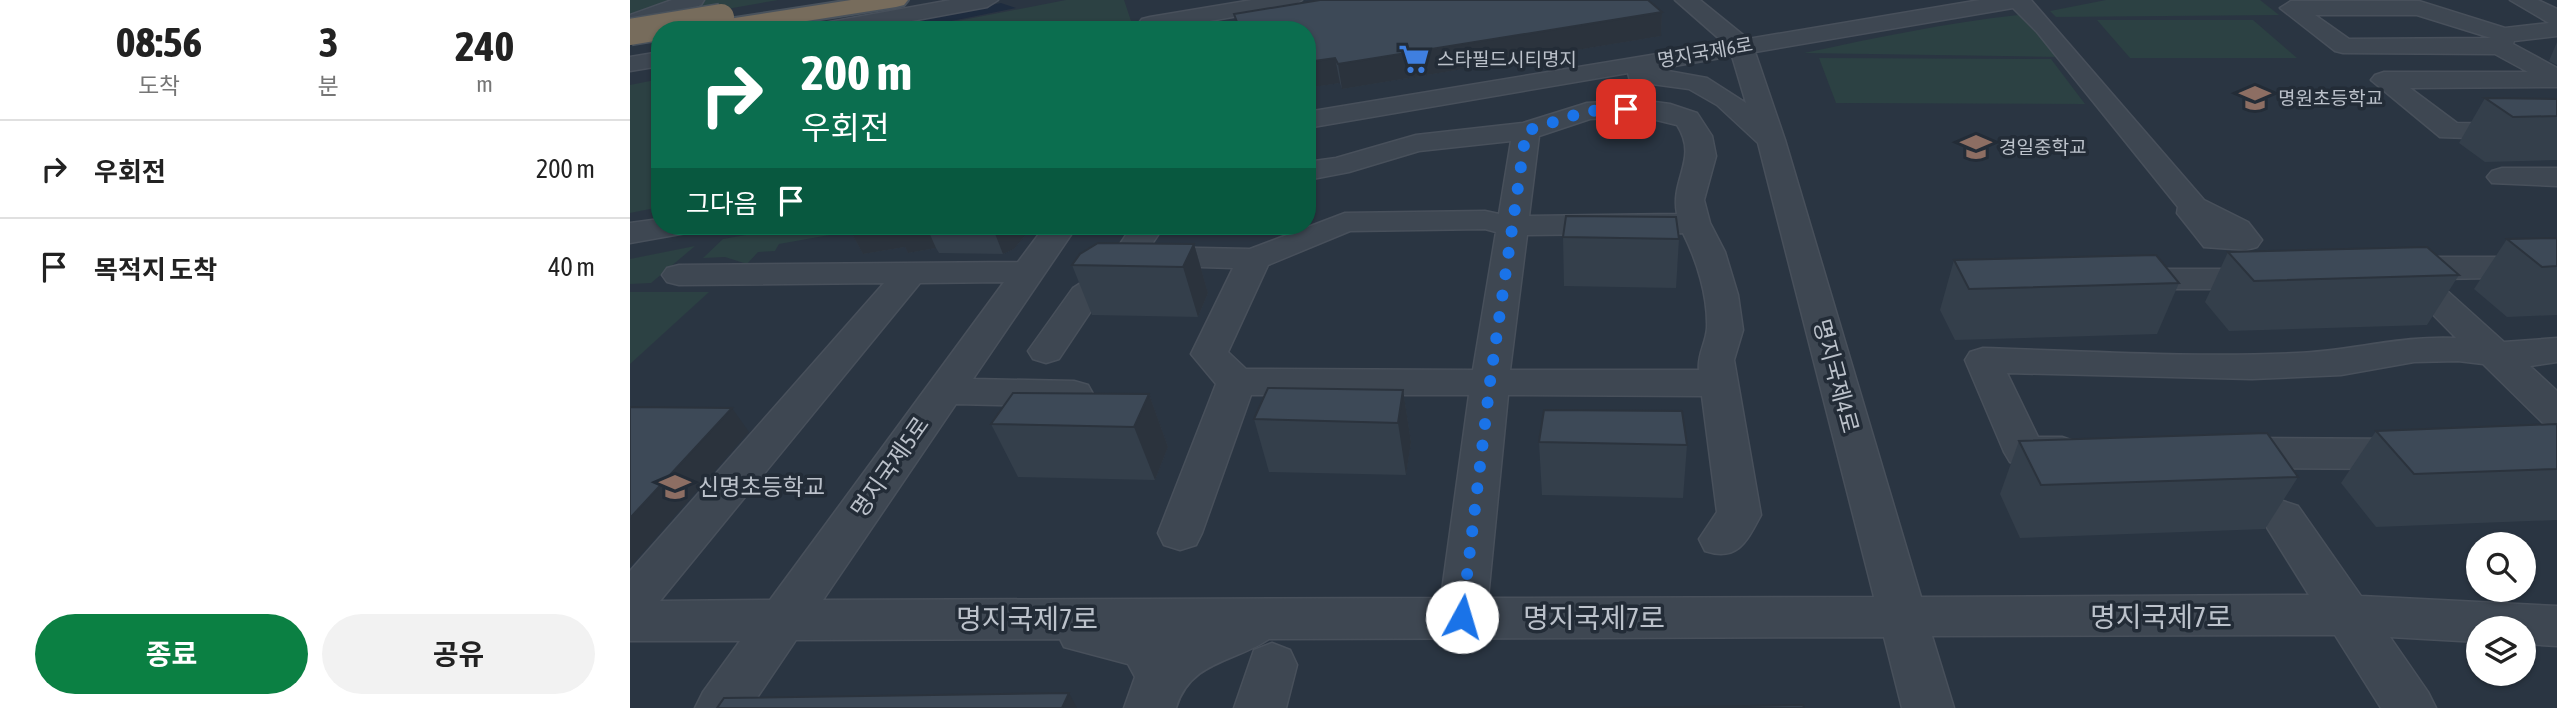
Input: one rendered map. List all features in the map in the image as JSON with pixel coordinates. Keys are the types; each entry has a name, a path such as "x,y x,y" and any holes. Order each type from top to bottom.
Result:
{"highway":[{"path":"728,21 817,0"},
{"path":"738,21 896,0"},
{"path":"633,39 651,36"},
{"path":"633,39 651,38"}],"street":[{"path":"661,21 693,0"},
{"path":"873,21 987,0"},
{"path":"1168,21 1291,0"},
{"path":"1686,0 1741,45"},
{"path":"2019,0 2045,27 2193,206"},
{"name":"명지국제6로","path":"1316,117 2019,0"},
{"path":"2521,0 2557,18"},
{"path":"2557,29 2502,41 2343,46 2291,8 2422,4 2502,41 2557,79"},
{"path":"651,27 633,39 651,52"},
{"name":"명지국제4로","path":"1741,45 1771,140 1928,708"},
{"path":"1554,78 1651,75 1686,79 1719,91 1771,140"},
{"path":"2557,79 2384,80 2450,131 2557,132"},
{"path":"1345,222 1316,169 1416,143 1526,131 1587,111 1611,109 1670,112 1687,119 1698,136 1702,156 1689,200 1694,223 1709,252 1721,295 1724,330 1716,359 1739,515 1721,539"},
{"path":"1462,617 1490,382 1526,131"},
{"path":"2502,177 2557,177"},
{"path":"1316,233 1345,222 1485,220 1513,226 1694,223"},
{"path":"630,233 651,230"},
{"name":"명지국제5로","path":"721,708 1055,235"},
{"path":"1046,351 1084,295 1116,275 1142,235"},
{"path":"1128,257 1254,258 1312,235"},
{"path":"1254,258 1209,354 1236,382 1718,383"},
{"path":"2557,267 2427,267 2401,279 2496,355 2557,413"},
{"path":"679,275 1028,272"},
{"path":"630,604 911,273"},
{"path":"2096,279 2290,279"},
{"path":"2092,452 2024,452 1983,360 2260,367 2344,363 2423,349 2462,348 2496,355 2557,351"},
{"path":"1180,533 1236,382"},
{"path":"944,391 1074,394"},
{"path":"2202,453 2448,454"},
{"path":"2283,518 2410,708"},
{"name":"명지국제7로","path":"630,621 2348,615 2557,625"},
{"path":"1015,619 1144,647 1156,692 1206,644 1241,628 1287,618"}],"green space":[{"path":"630,0 778,0 651,21 630,26"},
{"path":"1066,0 1124,0 1131,21 958,21"},
{"path":"2106,0 2260,0 2279,15 2056,17 2050,11"},
{"path":"2023,16 2060,57 1804,53 1884,36"},
{"path":"2097,20 2253,20 2297,58 2130,58"},
{"path":"1819,58 2051,59 2085,104 1836,103"},
{"path":"651,81 651,209 630,213 630,85"},
{"path":"745,235 830,235 779,244 775,251 758,252 747,264 725,257 703,258 723,239"},
{"path":"695,246 651,283 630,284 630,259"},
{"path":"630,292 709,292 630,364"}],"water":[{"path":"1001,3 1016,8 952,21 915,21"}],"building":[{"path":"1320,0 1648,0 1662,12 1338,64 1335,58 1316,61 1316,21 1237,21 1234,14"},
{"path":"2485,98 2557,99 2557,116 2513,117"},
{"path":"1566,216 1676,217 1679,239 1563,237"},
{"path":"2557,238 2557,266 2542,267 2507,239"},
{"path":"1098,243 1194,244 1183,267 1072,265 1080,254"},
{"path":"2427,247 2459,275 2254,281 2228,252"},
{"path":"2156,255 2179,283 1969,289 1954,260"},
{"path":"1268,388 1403,390 1398,423 1254,419"},
{"path":"1013,393 1149,394 1134,427 991,424"},
{"path":"630,407 732,408 630,518"},
{"path":"1544,410 1682,411 1687,445 1539,442"},
{"path":"2557,424 2557,469 2414,474 2376,431"},
{"path":"2267,433 2298,477 2041,485 2019,441"},
{"path":"1069,693 1062,708 717,708 724,698"},
{"path":"1803,705 1804,708 1620,708"}],"place":[{"name":"스타필드시티명지","path":"1414,59"},
{"name":"명원초등학교","path":"2255,98"},
{"name":"경일중학교","path":"1976,147"},
{"name":"신명초등학교","path":"675,487"}],"route":[{"path":"1462,617 1490,382 1526,131 1587,111 1626,109"}]}
